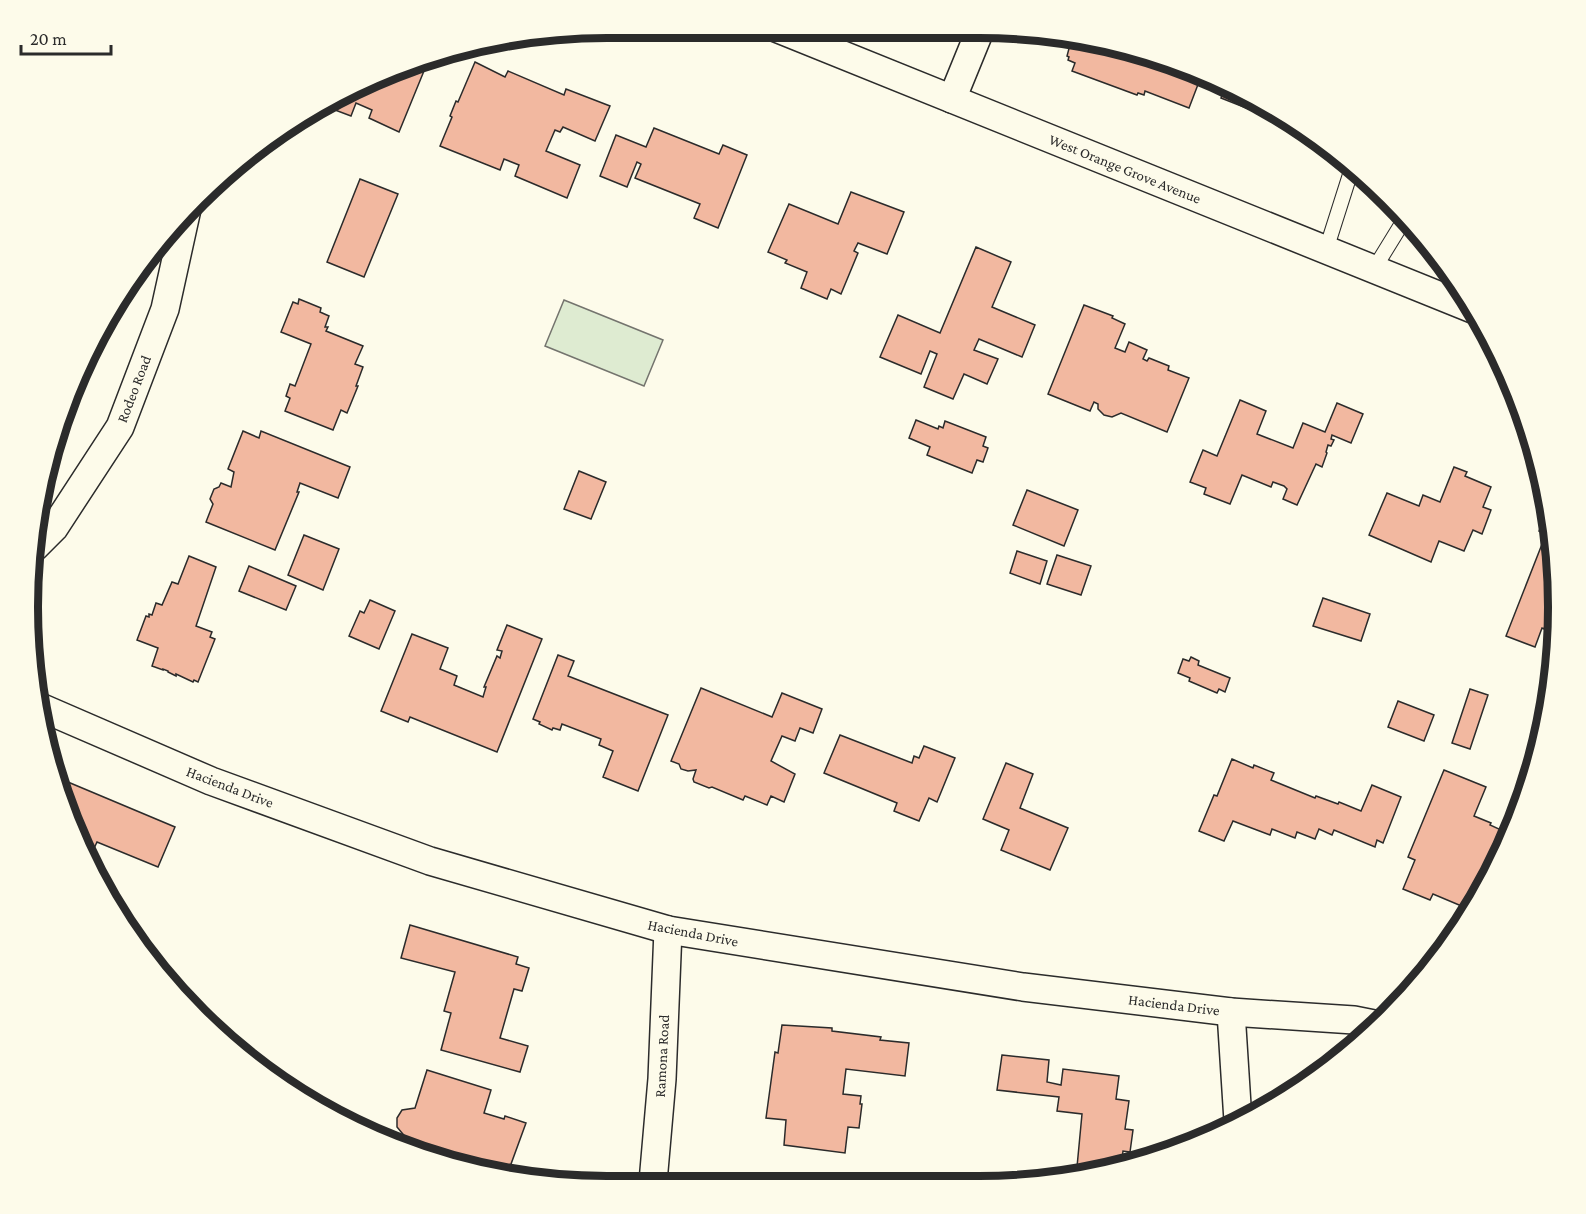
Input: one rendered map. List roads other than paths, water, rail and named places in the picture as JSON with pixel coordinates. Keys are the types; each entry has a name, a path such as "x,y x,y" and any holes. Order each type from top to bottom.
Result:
{"street":[{"name":"West Orange Grove Avenue","path":"803,38 1461,304"},
{"path":"952,99 977,38"},
{"name":"Rodeo Road","path":"41,541 54,528 120,427 165,309 183,228"},
{"name":"Hacienda Drive","path":"47,709 211,781 419,857 668,930 1023,987 1231,1012 1368,1023"},
{"name":"Ramona Road","path":"654,1176 662,1079 668,930"},
{"path":"1231,1012 1238,1114"}],"lane":[{"path":"1326,250 1350,175"},
{"path":"1374,269 1401,225"}]}
